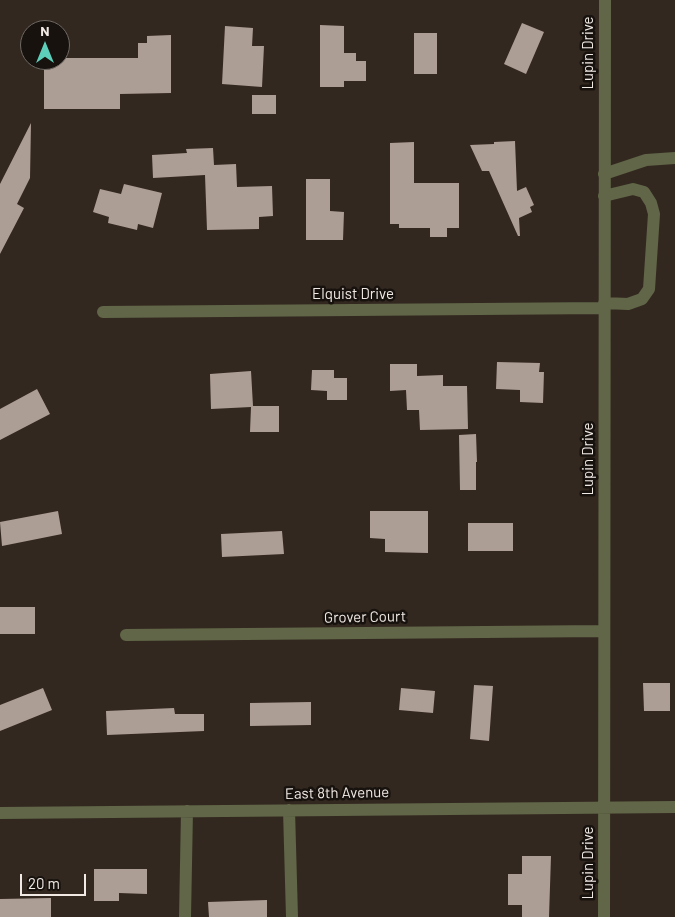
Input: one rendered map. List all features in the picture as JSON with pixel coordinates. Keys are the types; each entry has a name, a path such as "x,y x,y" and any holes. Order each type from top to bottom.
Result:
{"street":[{"name":"Lupin Drive","path":"604,917 605,0"},
{"path":"604,174 646,160 675,158"},
{"name":"Elquist Drive","path":"103,312 604,306 628,304 642,299 649,289 654,214 651,203 644,192 633,189 604,196"},
{"name":"Grover Court","path":"126,635 604,631"},
{"name":"East 8th Avenue","path":"0,813 675,807"},
{"path":"289,810 292,917"},
{"path":"185,917 187,811"}],"building":[{"path":"522,23 544,32 526,74 504,64"},
{"path":"320,25 344,26 344,53 356,53 356,61 366,61 366,81 344,81 344,87 320,87"},
{"path":"225,26 253,28 252,46 264,46 262,87 222,84"},
{"path":"414,33 437,33 437,74 414,74"},
{"path":"171,35 171,93 120,94 120,109 44,109 44,70 70,70 70,58 138,58 138,43 147,43 147,36"},
{"path":"252,95 276,95 276,114 252,114"},
{"path":"31,123 30,178 17,204 24,208 0,254 0,184"},
{"path":"515,141 517,191 526,187 534,205 530,207 532,212 519,218 520,236 518,236 489,171 482,171 470,145"},
{"path":"414,142 414,183 459,183 459,228 447,228 447,237 430,237 430,228 399,228 399,224 390,224 390,143"},
{"path":"213,148 214,165 236,164 237,187 272,186 273,216 259,217 259,229 207,230 205,175 153,178 152,155 187,153 186,149"},
{"path":"306,179 330,179 330,211 344,212 343,240 306,240"},
{"path":"124,184 162,193 153,228 138,224 137,230 108,223 109,217 93,212 100,189 121,194"},
{"path":"497,362 540,363 539,372 544,372 543,403 520,402 520,390 496,389"},
{"path":"390,364 417,364 417,376 443,375 443,386 467,386 468,429 420,430 419,410 407,410 406,390 390,391"},
{"path":"312,370 334,370 334,378 347,378 347,400 327,400 327,391 311,390"},
{"path":"251,371 253,406 279,406 279,432 250,432 251,407 211,409 210,374"},
{"path":"37,389 50,414 0,440 0,409"},
{"path":"476,434 476,490 460,490 459,435"},
{"path":"58,511 62,534 2,546 0,522"},
{"path":"370,511 428,511 428,553 385,552 385,539 370,538"},
{"path":"468,523 513,523 513,551 468,551"},
{"path":"282,531 284,554 222,557 221,534"},
{"path":"0,607 35,607 35,634 0,634"},
{"path":"643,683 670,683 670,711 644,711"},
{"path":"474,685 493,686 489,741 470,739"},
{"path":"43,688 52,710 0,731 0,705"},
{"path":"401,688 435,691 433,713 399,710"},
{"path":"311,702 311,725 250,726 250,703"},
{"path":"174,708 175,714 204,714 204,731 107,735 106,711"},
{"path":"522,856 551,856 549,917 522,917 522,905 508,905 508,874 522,874"},
{"path":"94,869 147,869 147,894 119,893 119,901 94,901"},
{"path":"51,898 51,917 0,917 0,899"},
{"path":"267,900 267,917 209,917 208,902"}]}
